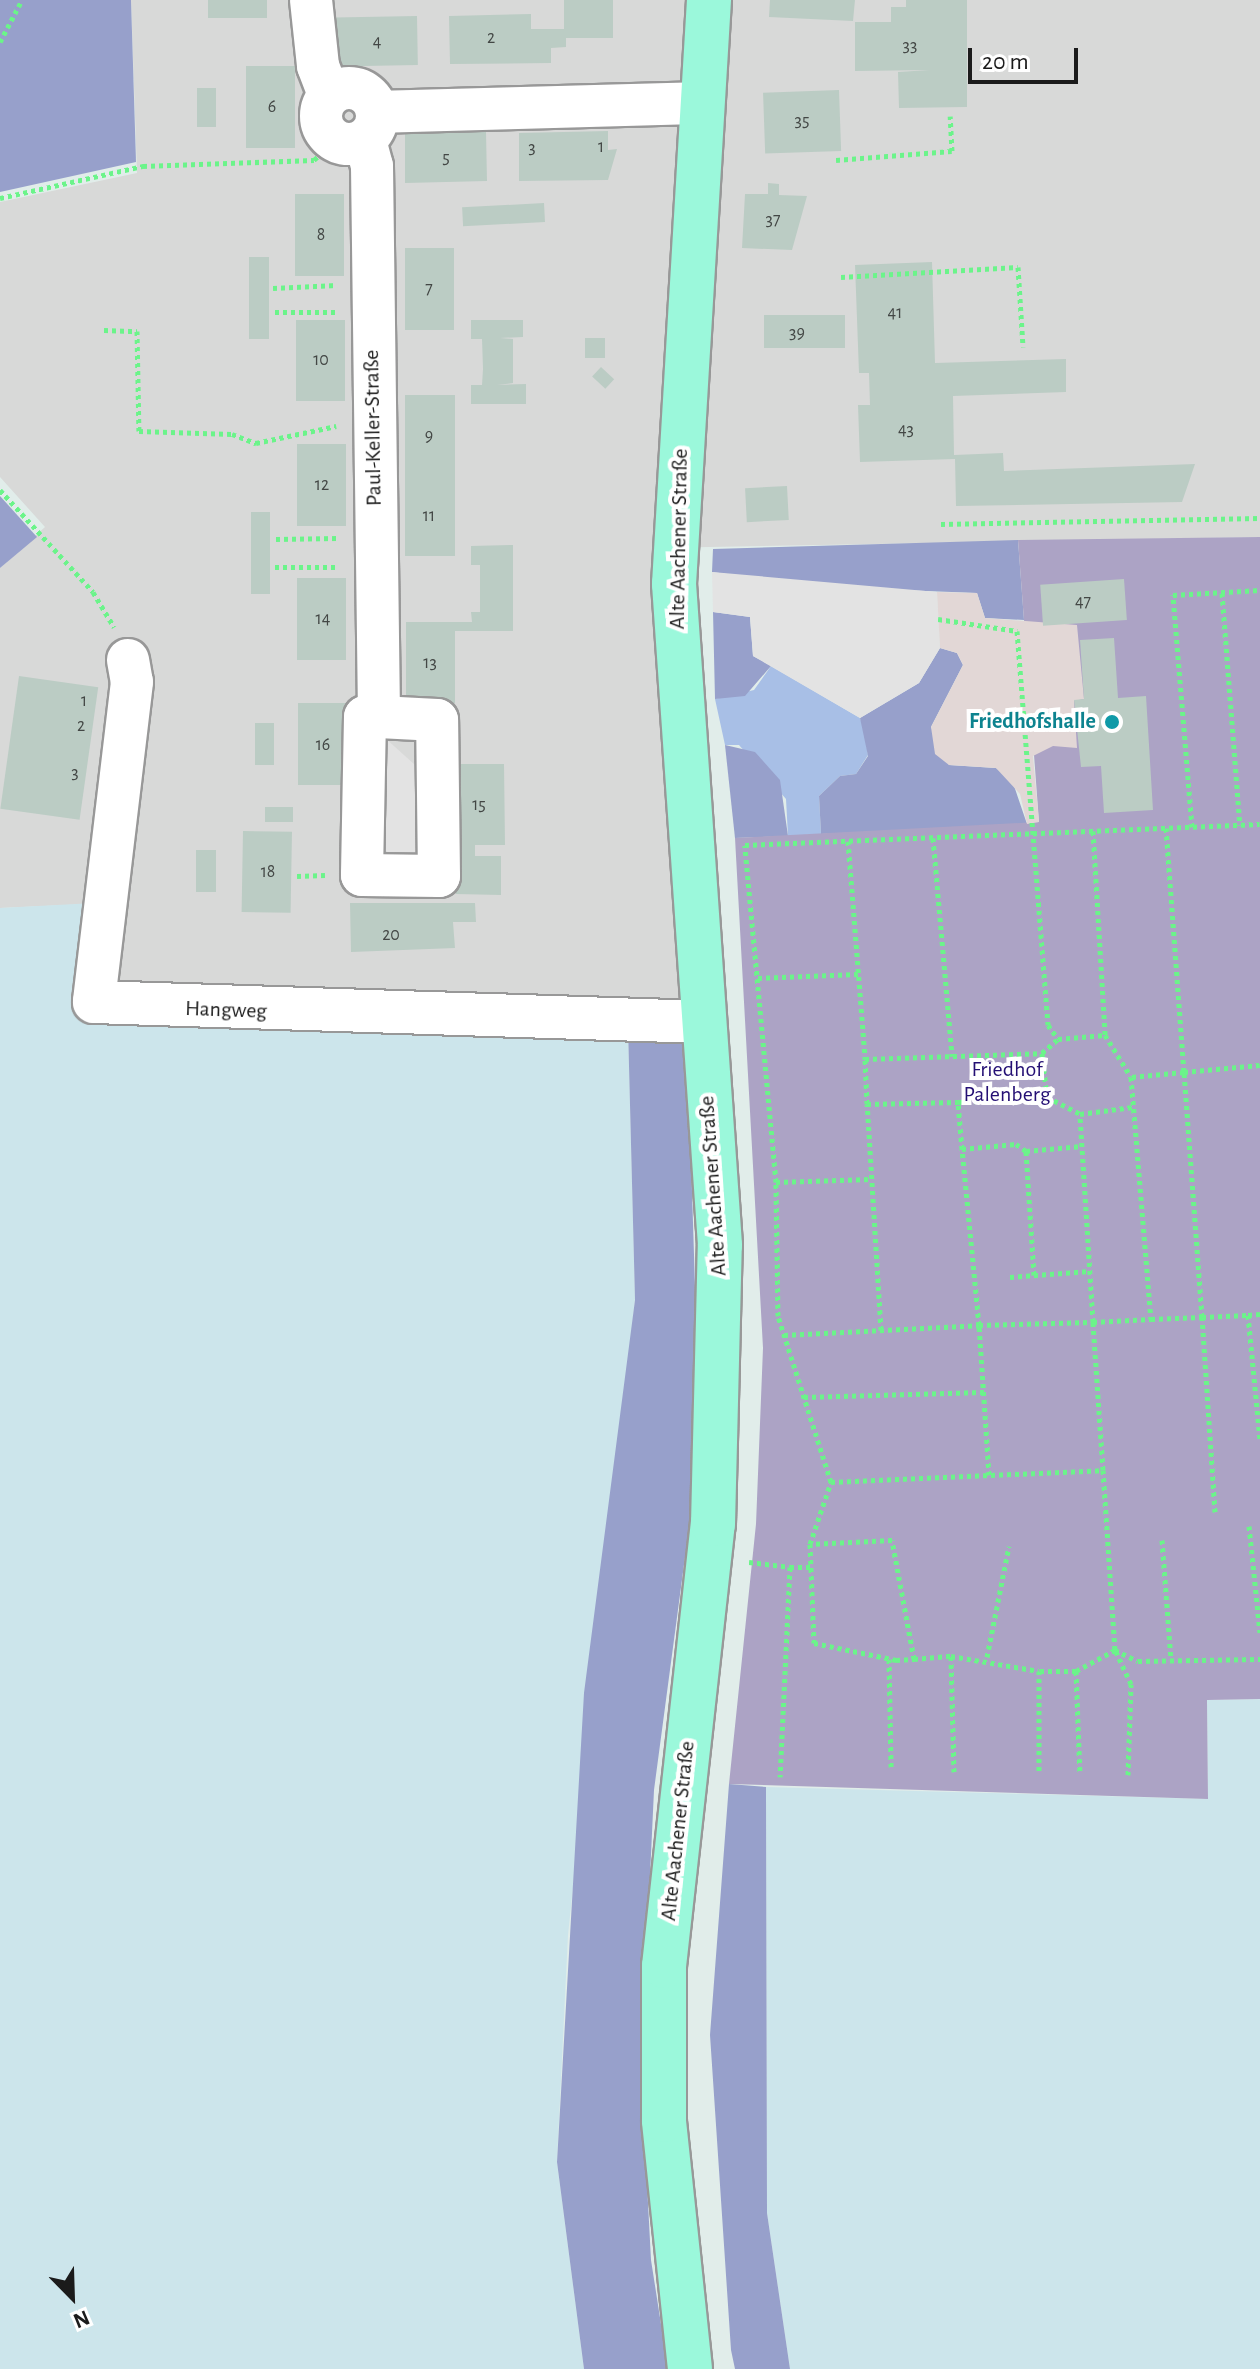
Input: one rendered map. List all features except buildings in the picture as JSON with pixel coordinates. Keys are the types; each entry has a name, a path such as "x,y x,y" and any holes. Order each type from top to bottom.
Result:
{"main road":[{"name":"Alte Aachener Straße","path":"690,2369 664,2120 664,1966 710,1556 720,1245 674,584 709,0"}],"street":[{"path":"311,0 318,66 329,95 359,89 359,131 702,103"},
{"name":"Paul-Keller-Straße","path":"359,131 372,166 370,298 379,717"},
{"name":"Hangweg","path":"128,660 132,682 94,1002 704,1022"}],"path":[{"path":"0,42 22,0"},
{"path":"836,160 952,151 950,116"},
{"path":"0,198 143,166 314,160 359,131"},
{"path":"841,277 1018,267 1023,347"},
{"path":"273,288 370,298"},
{"path":"275,312 370,298"},
{"path":"104,330 137,331 139,431 232,434 256,443 300,428 373,423"},
{"path":"0,490 93,592 128,660"},
{"path":"941,524 1260,518"},
{"path":"276,539 376,552"},
{"path":"275,567 376,552"},
{"path":"1192,827 1173,595 1260,590"},
{"path":"1222,593 1240,825"},
{"path":"938,619 1017,631 1048,1025 1058,1039"},
{"path":"1115,1650 1076,1671 1039,1671 987,1657 889,1659 814,1643 810,1544 831,1482 784,1335 776,1182 745,845 1260,824"},
{"path":"1166,828 1215,1512"},
{"path":"1093,831 1105,1035 1131,1077 1151,1319"},
{"path":"933,838 952,1056"},
{"path":"848,841 881,1330"},
{"path":"758,978 858,974"},
{"path":"865,1059 1042,1053 1058,1039 1105,1035"},
{"path":"1042,1053 1047,1097"},
{"path":"1131,1077 1260,1065"},
{"path":"867,1104 1047,1097 1080,1114 1133,1107"},
{"path":"958,1102 979,1325 989,1475"},
{"path":"1080,1114 1115,1650 1131,1684 1128,1775"},
{"path":"962,1149 1016,1144 1026,1151 1082,1146"},
{"path":"1026,1151 1034,1275"},
{"path":"776,1182 872,1179"},
{"path":"1010,1277 1090,1271"},
{"path":"784,1335 1260,1314"},
{"path":"1248,1315 1260,1440"},
{"path":"804,1397 984,1392"},
{"path":"831,1482 1103,1470"},
{"path":"1249,1526 1260,1632"},
{"path":"810,1544 892,1540 914,1659"},
{"path":"1162,1540 1171,1660"},
{"path":"987,1657 1009,1546"},
{"path":"710,1556 811,1567"},
{"path":"780,1777 790,1567"},
{"path":"1115,1650 1138,1661 1260,1659"},
{"path":"951,1656 954,1772"},
{"path":"889,1659 891,1767"},
{"path":"1039,1671 1039,1773"},
{"path":"1076,1671 1080,1773"}],"shaded area":[{"path":"0,0 131,0 136,162 0,192"},
{"path":"131,0 1260,0 1260,537 655,548 687,1013 105,997 110,903 0,908 0,568 45,527 0,477 0,202 137,173"},
{"path":"0,496 37,537 0,568"},
{"path":"1018,540 1024,620 985,618 977,593 824,587 712,572 713,549"},
{"path":"712,572 937,592 940,648 919,683 860,718 753,656 750,617 713,612"},
{"path":"937,592 977,593 985,618 1077,625 1084,699 1074,701 1077,748 1053,746 1033,756 1039,822 1027,824 1020,794 996,768 949,765 935,754 931,727 963,665 957,653 940,648"},
{"path":"713,612 750,617 753,656 771,666 745,696 715,699"},
{"path":"940,648 957,653 963,665 931,727 949,765 996,768 1012,780 1027,824 821,834 819,796 840,776 856,774 868,756 860,718 919,683"},
{"path":"771,666 860,718 864,729 868,755 856,774 840,776 819,796 821,834 788,836 786,799 739,745 725,745 715,699 754,690"},
{"path":"384,737 425,774 419,872 383,849"},
{"path":"725,745 755,752 780,780 788,836 735,838"},
{"path":"95,903 85,1012 628,1027 635,1299 568,1935 557,2162 584,2369 0,2369 0,908"},
{"path":"628,1027 687,1031 696,1319 691,1512 654,1790 641,2070 651,2260 668,2369 584,2369 557,2162 584,1693 635,1300"},
{"path":"1260,1699 1260,2369 790,2369 767,2213 766,1787 1208,1799 1207,1700"},
{"path":"729,1784 766,1787 767,2213 790,2369 735,2369 731,2350 710,2035"}],"green space":[{"name":"Friedhof Palenberg","path":"1260,537 1260,1699 1207,1700 1208,1799 729,1784 756,1524 763,1348 735,838 1039,822 1018,540"}],"place":[{"name":"Friedhofshalle","path":"1112,722"}]}
